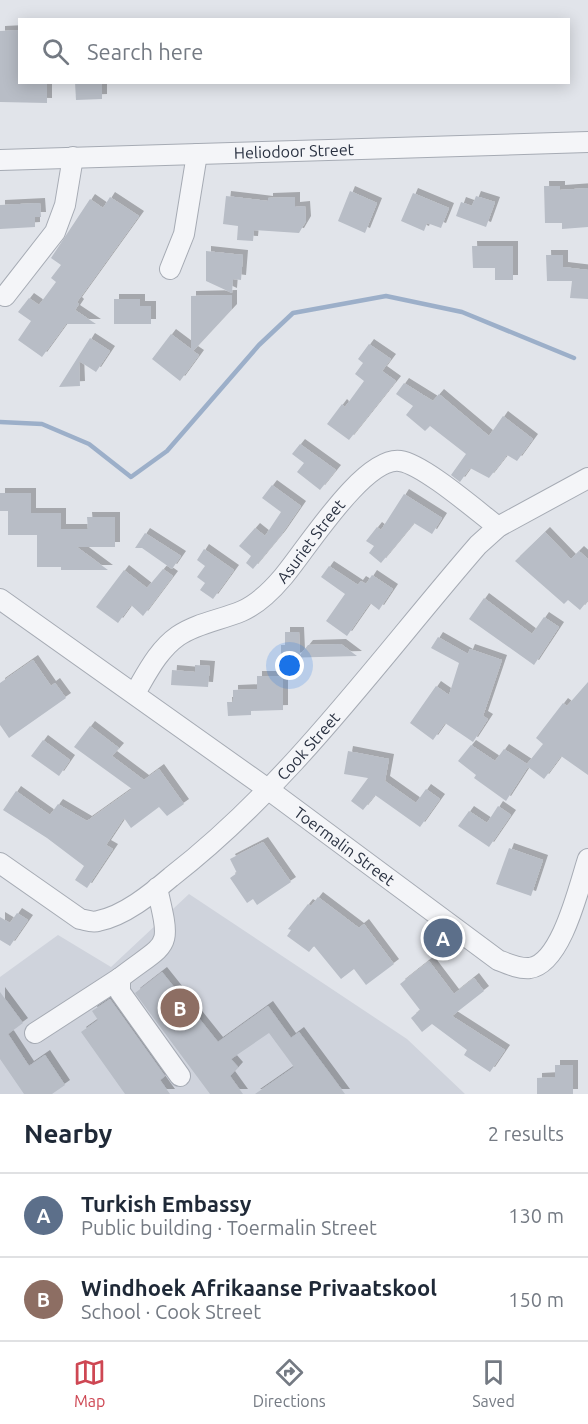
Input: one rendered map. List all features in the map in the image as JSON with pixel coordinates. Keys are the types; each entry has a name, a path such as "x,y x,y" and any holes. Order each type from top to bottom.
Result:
{"street":[{"name":"Heliodoor Street","path":"0,160 588,142"},
{"path":"170,269 184,234 197,154"},
{"path":"5,296 55,232 65,205 73,157"},
{"name":"Asuriet Street","path":"135,693 163,649 178,636 190,629 243,610 261,600 306,551 344,497 364,476 385,464 399,461 418,468 498,526"},
{"name":"Cook Street","path":"0,863 80,920 95,922 114,917 157,888 214,844 269,790 455,572 498,526 588,478"},
{"name":"Toermalin Street","path":"0,599 269,790 481,950 518,968 531,968 542,963 561,939 588,859"},
{"path":"35,1033 120,978 164,945 167,932 157,888"},
{"path":"120,978 120,992 180,1076"}],"shaded area":[{"path":"189,894 407,1039 465,1094 0,1094 0,977 58,935 111,967"}],"building":[{"path":"18,30 18,84 47,84 47,103 0,102 0,31"},
{"path":"75,84 102,84 102,99 76,100"},
{"path":"544,186 560,186 560,190 588,188 588,227 562,229 562,223 545,223"},
{"path":"350,191 377,203 365,233 338,221"},
{"path":"413,193 449,208 441,228 427,223 424,231 401,221"},
{"path":"226,196 268,201 268,198 295,197 295,207 305,206 306,221 299,233 254,230 253,241 237,240 238,226 223,224"},
{"path":"476,196 495,202 486,227 456,216 461,202 472,206"},
{"path":"110,197 139,216 77,302 79,304 75,310 96,324 66,324 42,357 18,340 31,321 18,312 29,298 39,305 56,282 51,278 61,265 51,258 90,199 103,208"},
{"path":"40,203 41,217 35,217 35,227 0,229 0,205"},
{"path":"472,246 513,246 513,280 495,280 495,268 473,268"},
{"path":"206,251 243,255 241,280 233,279 232,293 206,281"},
{"path":"546,255 563,255 563,267 588,270 588,299 570,298 572,281 547,281"},
{"path":"232,295 232,309 193,351 199,355 180,381 152,359 171,334 191,349 191,296"},
{"path":"114,299 140,299 140,306 151,306 151,324 114,324"},
{"path":"90,338 110,351 96,372 79,361 80,386 59,387"},
{"path":"369,344 391,359 382,371 396,381 349,440 327,424 342,404 345,407 364,381 355,374 363,363 358,359"},
{"path":"404,383 433,401 439,394 489,436 503,416 533,439 517,461 507,455 489,478 470,468 460,482 451,475 466,454 430,426 425,431 406,415 413,406 396,394"},
{"path":"300,444 336,470 320,490 297,472 304,463 292,454"},
{"path":"272,485 301,506 253,569 246,563 251,556 239,546 255,528 265,536 281,512 262,498"},
{"path":"0,493 31,493 31,513 61,513 61,529 88,529 87,517 115,517 115,547 77,547 108,570 61,570 61,567 37,567 37,535 8,535 8,511 0,511"},
{"path":"404,494 442,518 432,534 414,523 381,563 369,553 374,546 366,541 377,527 381,530"},
{"path":"545,532 571,559 579,551 588,559 588,600 580,610 568,600 564,604 515,561"},
{"path":"145,533 181,556 172,569 142,548 135,548"},
{"path":"204,549 234,570 213,599 200,590 205,583 197,577 205,566 197,560"},
{"path":"329,566 358,585 361,581 366,584 372,575 393,589 379,610 370,603 347,636 326,621 345,594 321,577"},
{"path":"163,569 173,576 143,616 131,605 118,623 96,607 124,570 147,588"},
{"path":"484,598 532,634 544,617 559,627 534,665 469,619"},
{"path":"285,632 299,632 300,655 308,645 341,644 357,656 281,658 281,645 285,645"},
{"path":"438,637 468,654 470,649 502,660 483,716 488,719 473,742 445,723 433,740 410,723 436,686 449,695 459,663 431,648"},
{"path":"33,660 51,686 55,683 66,698 9,738 0,725 0,683"},
{"path":"195,665 210,666 208,687 171,685 172,670 195,672"},
{"path":"257,676 283,676 283,710 251,711 251,715 228,716 227,702 233,702 233,690 257,689"},
{"path":"588,682 588,775 561,756 544,779 528,767 506,801 474,778 476,775 458,761 471,745 495,761 504,749 527,764 543,744 536,738 563,703 567,706"},
{"path":"90,726 119,748 112,756 144,780 159,769 184,804 167,816 159,807 131,828 124,818 106,845 113,849 87,888 75,880 84,866 47,838 3,810 16,791 50,815 58,804 87,821 132,789 74,747"},
{"path":"43,740 70,760 59,776 31,756"},
{"path":"348,751 389,759 385,781 416,803 426,789 440,799 420,827 375,795 363,810 351,801 368,778 344,774"},
{"path":"498,806 511,815 489,847 458,826 469,811 487,823"},
{"path":"263,842 291,882 257,905 253,899 247,903 230,878 237,873 230,859"},
{"path":"509,848 543,860 531,896 496,884"},
{"path":"318,897 359,928 364,924 394,964 366,985 354,969 341,979 314,946 309,952 287,936 291,930 288,929 308,904 311,906"},
{"path":"17,913 28,920 10,946 0,940 0,917 10,923"},
{"path":"429,961 454,994 474,978 484,991 452,1016 505,1050 490,1072 464,1055 467,1050 432,1024 422,1032 411,1018 420,1010 400,984"},
{"path":"162,972 218,1042 268,1006 291,1038 299,1032 345,1094 255,1094 294,1067 269,1033 231,1059 238,1067 230,1076 243,1094 210,1094 135,993"},
{"path":"0,992 23,1023 8,1034 29,1066 45,1055 65,1085 52,1094 24,1094 0,1059"},
{"path":"110,999 165,1076 160,1080 170,1094 125,1094 81,1032 98,1020 92,1011"},
{"path":"555,1065 573,1065 573,1094 537,1094 537,1078 555,1077"}],"waterway":[{"path":"0,422 42,424 89,444 131,477 167,451 259,345 293,313 386,296 462,312 574,358"}],"place":[{"name":"Turkish Embassy","path":"443,938"},
{"name":"Windhoek Afrikaanse Privaatskool","path":"180,1008"}]}
